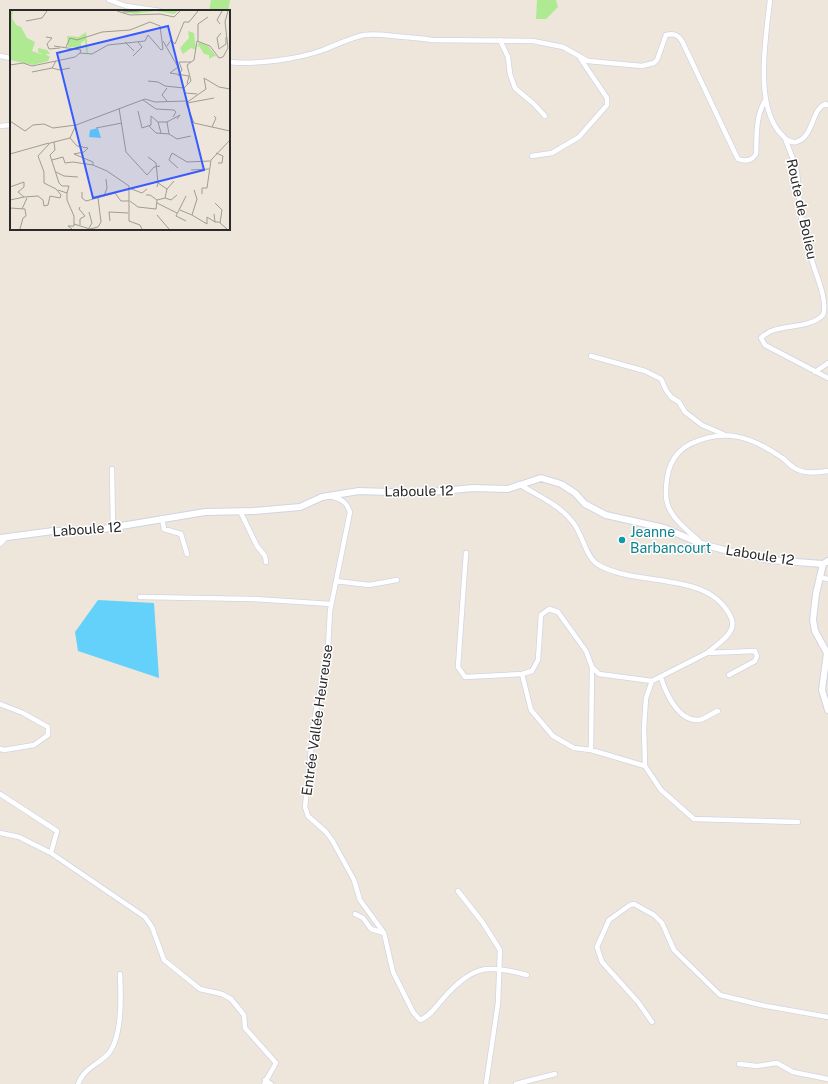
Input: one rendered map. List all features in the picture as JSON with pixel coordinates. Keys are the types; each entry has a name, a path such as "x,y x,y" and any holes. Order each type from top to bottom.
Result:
{"street":[{"path":"109,0 126,6 153,10"},
{"path":"770,0 765,55 766,99 776,129 785,138"},
{"path":"230,62 243,64 293,57 322,51 363,35 372,34 418,37 431,40 500,40 554,44 563,47 580,58 597,63 642,66 657,60 666,35 672,33 678,36 738,159 742,161 750,161 756,154 758,119 761,107 766,99"},
{"path":"500,40 508,57 510,74 515,88 534,104 545,116"},
{"path":"0,56 10,58"},
{"path":"532,156 552,153 578,137 607,105 607,98 580,58"},
{"name":"Route de Bolieu","path":"785,138 792,142 801,140 806,136 820,107 825,104 828,105"},
{"path":"0,126 10,125"},
{"name":"Route de Bolieu","path":"785,138 797,172 802,223 813,265 827,301 827,309 814,321 791,328 766,332 761,338 765,345 828,378"},
{"path":"591,356 646,371 661,379 671,397 679,402 685,412 702,425 723,434"},
{"path":"815,372 828,363"},
{"path":"702,544 681,525 670,510 666,495 666,477 673,460 679,451 706,438 723,434 735,435 762,446 781,457 794,468 803,471 828,471"},
{"path":"820,472 828,467"},
{"path":"112,469 113,528"},
{"name":"Laboule 12","path":"3,538 53,531 80,532 113,528 162,518 205,512 300,507 322,497 359,491 421,493 473,488 508,489 519,484 541,478 556,481 575,493 585,504 606,515 664,528 702,544 770,560 826,563"},
{"path":"519,484 551,503 572,520 590,557 599,565 643,578 688,586 706,593 721,603 732,618 732,627 725,637 707,653 661,678 652,681 599,674 592,667"},
{"name":"Entrée Vallée Heureuse","path":"330,496 342,500 347,504 350,512 331,604 328,648 314,721 305,807 308,816 326,832 332,840 354,880 360,900 384,933 393,972 413,1012 420,1020 430,1013 449,991 462,981 487,969 498,969"},
{"path":"240,511 257,546 265,556 266,562"},
{"path":"162,518 164,529 181,534 187,554"},
{"path":"0,544 3,538"},
{"path":"466,553 458,667 465,677 522,674 532,671 538,660 541,615 549,609 558,612 586,650 592,667 591,750"},
{"path":"826,563 819,577 813,620 815,631 827,653 822,690 828,710"},
{"path":"819,577 828,579"},
{"path":"336,581 369,585 397,580"},
{"path":"140,597 252,599 331,604"},
{"path":"707,653 755,651 757,656 755,661 729,675"},
{"path":"522,674 531,710 553,736 574,748 591,750 645,766"},
{"path":"661,678 665,690 683,714 692,719 699,720 718,710"},
{"path":"652,681 646,698 644,728 645,766 661,790 694,818 798,822"},
{"path":"0,704 23,713 48,727 48,735 34,745 4,750 0,749"},
{"path":"0,794 57,831 51,853"},
{"path":"0,833 19,837 51,853 145,917 152,927 164,960 200,990 222,994 231,999 240,1008 244,1015 245,1028 276,1063 264,1082 271,1084"},
{"path":"458,890 500,950 498,969 498,1002 486,1084"},
{"path":"652,1022 638,1002 602,962 597,947 609,920 630,905 634,904 654,915 662,923 674,950 720,996 828,1017"},
{"path":"355,914 363,918 371,928 384,933"},
{"path":"498,969 527,975"},
{"path":"78,1084 90,1067 112,1050 120,1010 120,974"},
{"path":"739,1064 757,1066 776,1063 793,1072 828,1079"},
{"path":"516,1084 555,1074"}],"green space":[{"path":"211,0 230,0 228,10 209,10"},
{"path":"537,0 556,0 558,7 546,19 536,19"}],"water":[{"path":"98,600 154,603 159,678 78,651 75,632"}],"place":[{"name":"Jeanne Barbancourt","path":"622,540"}]}
